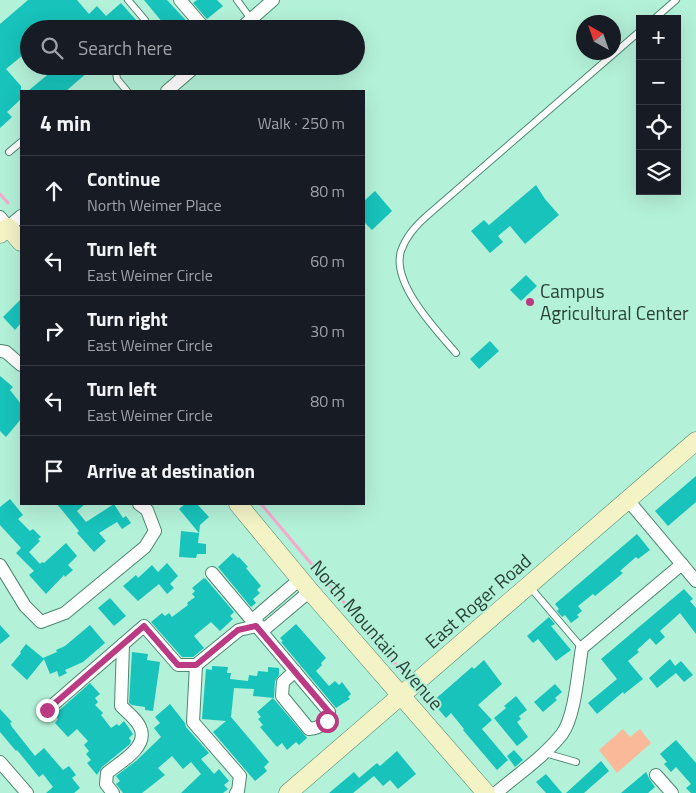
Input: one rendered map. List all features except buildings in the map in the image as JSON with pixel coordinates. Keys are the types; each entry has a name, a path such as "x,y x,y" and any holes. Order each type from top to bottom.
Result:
{"street":[{"path":"180,0 197,20"},
{"path":"251,19 273,0"},
{"path":"168,90 182,75"},
{"path":"7,224 20,241"},
{"path":"0,351 6,352 20,364"},
{"name":"East Roger Road","path":"288,793 696,441"},
{"path":"628,499 696,581"},
{"path":"0,565 26,606 41,622 65,613 145,547 155,531 147,510 140,505"},
{"name":"North Mountain Avenue","path":"239,505 305,585 486,793"},
{"path":"496,793 563,733 572,708 582,648 682,564"},
{"path":"212,573 295,671"},
{"path":"47,710 144,626 178,665 196,665 238,630 256,626 266,628 305,585"},
{"path":"113,793 106,784 107,773 138,747 142,736 141,728 121,706 123,644"},
{"path":"196,665 193,722 240,776 236,793"},
{"path":"0,762 27,793"},
{"path":"656,775 672,793"}],"lane":[{"path":"128,0 145,20"},
{"path":"237,0 251,19"},
{"path":"659,15 676,0"},
{"path":"456,353 413,298 402,278 401,251 407,238 417,224 636,34"},
{"path":"116,75 117,79 126,90"},
{"path":"9,152 20,143"},
{"path":"528,584 582,648"},
{"path":"544,752 576,762"}],"shaded area":[{"path":"623,729 630,737 640,729 651,743 617,773 599,750"}],"waterway":[{"path":"0,194 8,203"},
{"path":"262,505 405,675"}],"place":[{"name":"Campus Agricultural Center","path":"530,302"}],"route":[{"path":"47,710 144,626 178,665 196,665 238,630 256,626 329,712 327,721"}]}
